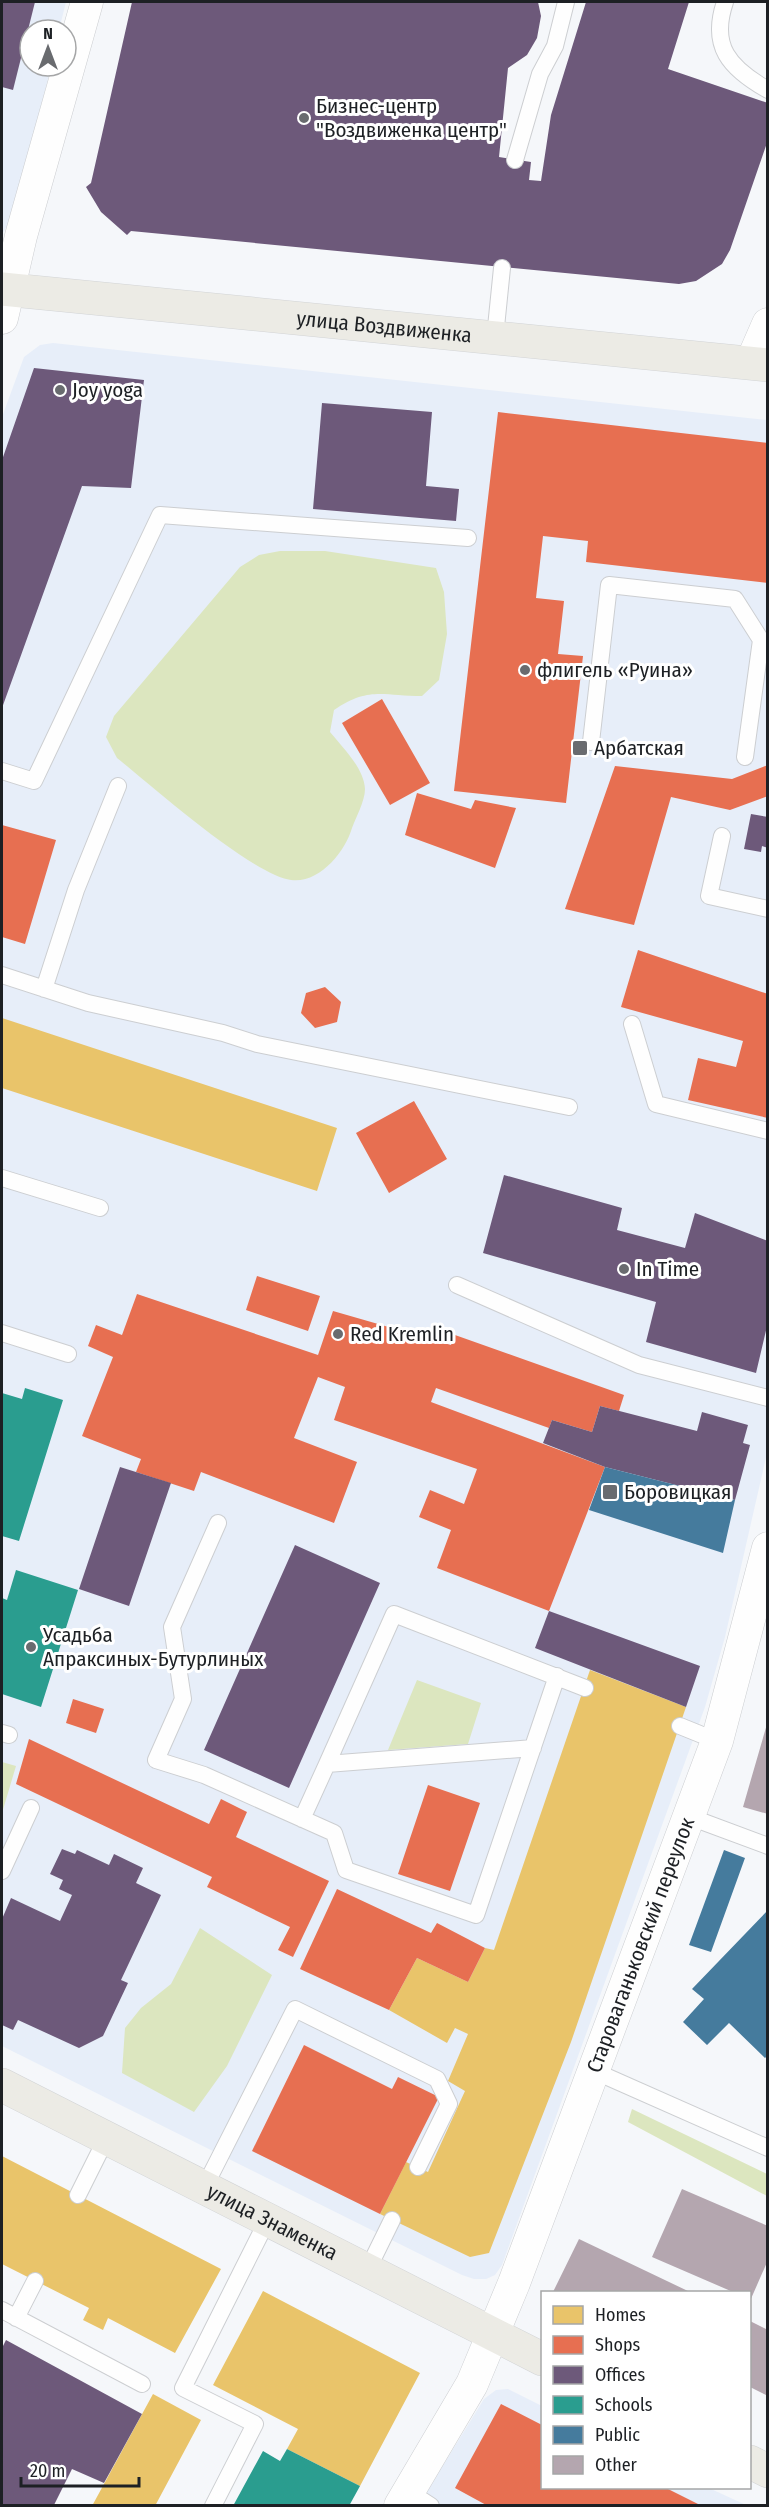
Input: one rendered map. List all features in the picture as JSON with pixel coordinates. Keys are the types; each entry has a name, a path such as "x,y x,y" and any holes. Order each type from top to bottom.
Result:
{"main road":[{"name":"улица Воздвиженка","path":"4,299 495,337 759,364"},
{"name":"улица Знаменка","path":"2,2085 541,2358"},
{"path":"751,2462 768,2471"}],"street":[{"path":"4,299 87,2"},
{"path":"759,364 768,324"},
{"name":"Староваганьковский переулок","path":"413,2501 494,2335 690,1817 717,1741 764,1583 768,1548"}],"lane":[{"path":"515,160 540,74 555,46 566,2"},
{"path":"725,2 718,23 722,50 741,73 768,90"},
{"path":"495,337 502,268"},
{"path":"2,771 34,781 160,515 468,538"},
{"path":"591,742 609,585 735,600 764,640 745,757"},
{"path":"44,989 76,890 118,786"},
{"path":"722,836 709,896 768,909"},
{"path":"2,975 88,1003 223,1033 257,1044 569,1107"},
{"path":"632,1024 656,1104 768,1131"},
{"path":"2,1178 100,1208"},
{"path":"457,1284 639,1365 768,1398"},
{"path":"2,1333 68,1354"},
{"path":"218,1523 172,1627 183,1699 156,1760 204,1775 334,1833 346,1870 476,1915 557,1676"},
{"path":"302,1819 394,1614 585,1688"},
{"path":"680,1726 717,1741"},
{"path":"327,1764 533,1748"},
{"path":"2,1871 31,1808"},
{"path":"690,1817 768,1846"},
{"path":"204,2188 295,2009 437,2079 449,2104 418,2167"},
{"path":"594,2072 768,2148"},
{"path":"78,2195 106,2139"},
{"path":"367,2271 392,2220"},
{"path":"213,2505 255,2424 183,2388 267,2221"},
{"path":"35,2281 7,2317 142,2384"}],"shaded area":[{"path":"2,2 66,2 62,18 18,18 18,78 48,78 16,212 2,234"},
{"path":"53,343 767,420 767,1453 725,1637 705,1707 502,2265 495,2275 486,2279 474,2279 462,2275 2,2046 2,417 24,357 40,345"},
{"path":"508,2389 541,2406 541,2489 711,2489 746,2505 418,2506 484,2399 496,2390"}],"green space":[{"path":"280,551 325,551 436,568 444,592 447,634 439,680 422,696 367,695 334,710 330,732 361,773 365,794 349,837 337,856 321,872 301,880 291,880 252,863 202,828 117,758 106,737 114,716 240,567 259,555"},
{"path":"417,1680 481,1703 468,1744 388,1750"},
{"path":"2,1762 16,1766 2,1813"},
{"path":"200,1928 272,1975 227,2066 194,2112 122,2073 125,2028 141,2008 171,1984"},
{"path":"632,2109 767,2174 767,2196 628,2122"}],"building: Homes":[{"path":"2,1018 337,1128 317,1191 2,1088"},
{"path":"590,1670 686,1707 571,2042 489,2253 470,2257 380,2214 406,2162 428,2172 465,2091 448,2081 468,2034 455,2028 447,2043 389,2010 417,1958 468,1982 485,1948 494,1950"},
{"path":"2,2156 221,2269 175,2353 108,2318 103,2330 83,2320 89,2308 2,2264"},
{"path":"263,2291 420,2373 360,2486 287,2449 298,2429 213,2385"},
{"path":"153,2394 201,2420 155,2506 92,2506"}],"building: Shops":[{"path":"498,412 768,443 768,583 586,562 588,541 543,536 536,598 564,601 558,654 583,656 566,803 454,791"},
{"path":"382,699 430,783 390,805 342,723"},
{"path":"768,765 768,796 730,810 671,797 634,925 565,909 615,766 732,779"},
{"path":"417,793 471,809 475,800 516,808 495,868 405,835"},
{"path":"2,825 56,840 25,944 2,937"},
{"path":"638,950 768,994 768,1118 688,1100 698,1058 736,1067 743,1041 621,1007"},
{"path":"325,987 341,1002 337,1022 315,1028 301,1013 306,993"},
{"path":"414,1101 447,1159 389,1193 356,1133"},
{"path":"257,1276 320,1296 308,1331 246,1310"},
{"path":"137,1294 318,1355 333,1311 451,1345 455,1335 624,1395 619,1411 600,1406 592,1432 552,1420 549,1428 436,1388 431,1402 605,1467 549,1611 437,1568 451,1530 419,1517 430,1490 464,1504 477,1469 334,1420 345,1387 318,1377 294,1438 357,1462 334,1523 201,1472 194,1491 136,1472 141,1459 82,1436 113,1357 88,1346 96,1325 122,1335"},
{"path":"73,1699 104,1709 96,1733 66,1723"},
{"path":"29,1739 209,1824 221,1799 247,1812 236,1837 329,1881 293,1957 278,1950 290,1927 207,1887 212,1877 16,1784"},
{"path":"428,1785 480,1803 450,1891 398,1874"},
{"path":"337,1889 431,1933 437,1923 485,1948 468,1982 417,1958 389,2010 300,1969"},
{"path":"304,2045 392,2089 398,2077 439,2097 380,2214 252,2151"},
{"path":"501,2404 541,2424 541,2489 668,2489 702,2506 488,2506 455,2488"}],"building: Offices":[{"path":"2,2 35,2 31,18 18,18 18,70 13,90 2,87"},
{"name":"Бизнес-центр \"Воздвиженка центр\"","path":"132,2 538,2 541,16 537,38 527,55 508,68 499,157 531,162 529,180 541,181 551,115 586,2 689,2 668,69 768,103 768,140 730,250 722,264 696,281 679,284 131,231 127,235 101,212 86,187 91,183"},
{"path":"34,368 144,380 131,488 82,486 2,708 2,460"},
{"path":"322,403 432,412 426,486 459,489 456,521 313,509"},
{"path":"751,814 768,817 768,848 762,846 761,852 744,849"},
{"path":"504,1175 622,1208 617,1230 685,1248 695,1213 768,1241 768,1322 756,1373 646,1342 656,1302 483,1253"},
{"path":"600,1406 697,1431 702,1412 748,1425 743,1443 750,1445 735,1500 605,1467 543,1443 552,1420 592,1432"},
{"path":"120,1467 171,1483 129,1606 79,1589"},
{"path":"295,1545 380,1583 289,1788 204,1750"},
{"path":"549,1611 700,1666 686,1707 535,1648"},
{"path":"62,1849 75,1854 77,1850 109,1865 114,1854 143,1868 136,1883 161,1895 121,1980 128,1983 103,2036 79,2048 18,2020 13,2030 2,2025 2,1919 11,1898 60,1921 72,1895 59,1889 63,1880 50,1874"},
{"path":"6,2340 142,2414 104,2483 72,2469 54,2505 2,2505 2,2348"}],"building: Schools":[{"path":"25,1388 63,1400 19,1541 2,1536 2,1393 22,1399"},
{"name":"Усадьба Апраксиных-Бутурлиных","path":"16,1570 78,1590 41,1707 2,1694 2,1598 7,1600"},
{"path":"287,2449 360,2486 349,2506 233,2506 263,2451 280,2461"}],"building: Public":[{"path":"605,1467 735,1500 723,1553 589,1510"},
{"path":"724,1850 745,1858 711,1952 689,1945"},
{"path":"768,1910 768,2055 765,2058 729,2023 707,2045 683,2022 704,1999 692,1989"}],"building: Other":[{"path":"768,1724 768,1814 743,1807"},
{"path":"682,2189 768,2226 768,2260 751,2299 751,2291 731,2291 652,2257"},
{"path":"579,2239 688,2291 553,2291"},
{"path":"751,2322 768,2330 768,2396 751,2388"}],"place":[{"name":"Бизнес-центр \"Воздвиженка центр\"","path":"304,118"},
{"name":"Joy yoga","path":"60,390"},
{"name":"флигель «Руина»","path":"525,670"},
{"name":"Арбатская","path":"580,748"},
{"name":"In Time","path":"624,1269"},
{"name":"Red Kremlin","path":"338,1334"},
{"name":"Боровицкая","path":"610,1492"},
{"name":"Усадьба Апраксиных-Бутурлиных","path":"31,1647"}]}
